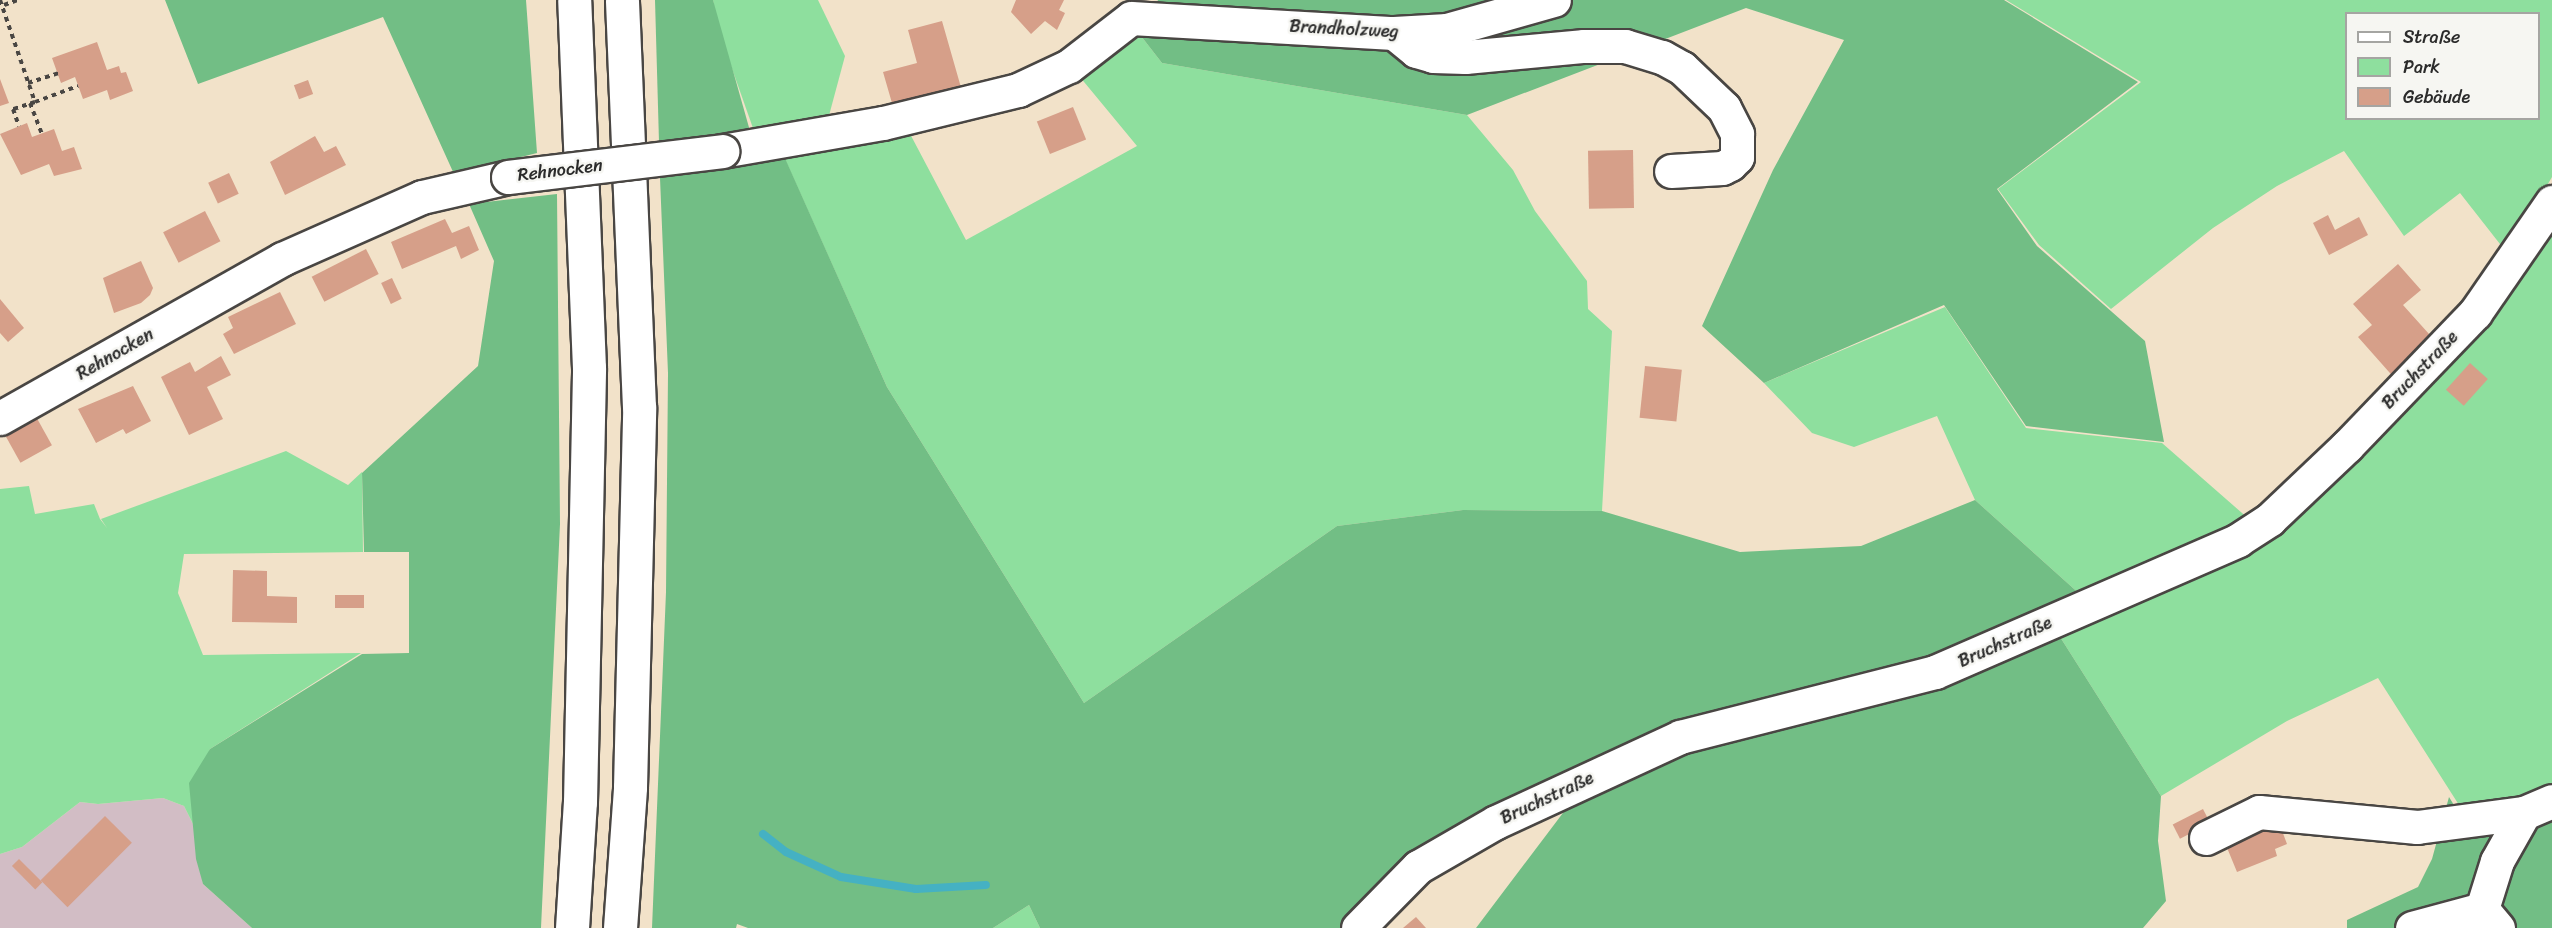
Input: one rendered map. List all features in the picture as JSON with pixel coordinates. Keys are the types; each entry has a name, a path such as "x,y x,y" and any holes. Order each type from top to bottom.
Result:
{"main road":[{"path":"572,928 580,802 589,368 574,0"},
{"path":"620,928 631,753 639,419 622,0"},
{"name":"Brandholzweg","path":"1130,9 1394,33 1447,30 1554,0"},
{"name":"Rehnocken","path":"0,418 293,254 422,197 508,177 722,151 883,123 1018,90 1069,66 1130,9"},
{"path":"1394,33 1416,51 1433,56 1466,57 1584,46 1625,46 1662,57 1682,68 1724,108 1737,134 1737,157 1730,164 1722,168 1671,171"},
{"name":"Bruchstraße","path":"1358,928 1385,898 1428,862 1496,822 1680,737 1935,672 2238,540 2270,519 2347,446 2475,313 2552,202"},
{"path":"2206,838 2259,812 2417,827 2538,807"},
{"path":"2412,928 2490,919 2497,861 2538,807"}],"path":[{"path":"0,0 4,5 35,102"},
{"path":"4,5 18,0"},
{"path":"28,83 58,73"},
{"path":"18,126 13,109 78,86"},
{"path":"30,104 42,134"}],"shaded area":[{"path":"163,798 184,806 194,826 203,884 252,928 0,928 0,854 22,847 80,802 98,804"}],"green space":[{"path":"165,0 526,0 537,153 454,174 383,17 198,84"},
{"path":"655,0 713,0 750,131 659,142"},
{"path":"713,0 818,0 845,56 827,123 754,131 718,29"},
{"path":"1158,0 2004,0 2138,82 1997,189 2037,246 2145,341 2164,442 2026,426 1944,305 1764,383 1702,326 1773,170 1844,40 1746,8 1467,115 1162,63 1141,36"},
{"path":"2006,0 2552,0 2552,177 2507,253 2460,193 2404,236 2344,151 2277,186 2213,228 2111,309 2039,245 1998,189 2141,82"},
{"path":"1141,36 1162,63 1467,115 1513,170 1535,211 1587,281 1588,309 1612,331 1602,511 1463,510 1337,526 1084,703 887,387 784,157 908,130 966,240 1137,146 1075,71"},
{"path":"784,156 887,387 1084,703 1337,526 1463,510 1602,511 1740,552 1861,546 1975,500 2083,597 1910,675 1645,740 1345,928 1040,928 1029,905 993,928 748,928 737,924 736,928 652,928 666,592 668,373 660,178"},
{"path":"557,194 560,524 541,928 252,928 203,884 196,859 189,783 210,749 362,654 409,653 409,552 364,552 362,473 478,366 494,261 469,204"},
{"path":"2552,230 2552,792 2466,816 2378,678 2287,721 2161,796 2055,629 2248,544"},
{"path":"1945,307 2026,428 2162,443 2250,520 2083,597 1975,500 1937,416 1854,447 1812,433 1764,383"},
{"path":"286,451 348,485 362,472 363,552 184,554 178,593 203,655 361,653 210,749 192,803 194,826 184,806 163,798 98,804 80,802 22,847 0,854 0,489 29,486 35,514 94,504 100,519 107,528 101,519"},
{"path":"2055,629 2161,796 2158,841 2166,901 2143,928 1476,928 1575,797 1674,749"},
{"path":"2449,797 2468,828 2552,810 2552,928 2347,928 2347,920 2418,887 2432,859"},
{"path":"1029,905 1040,928 993,928"}],"building":[{"path":"1016,0 1064,0 1059,10 1065,13 1057,30 1045,21 1031,34 1011,12"},
{"path":"942,21 962,91 894,110 883,72 917,63 908,30"},
{"path":"97,42 107,70 119,66 121,73 126,72 133,91 110,100 107,90 83,99 75,77 61,83 52,58"},
{"path":"0,79 9,103 0,106"},
{"path":"308,80 313,94 299,99 294,85"},
{"path":"1073,107 1086,139 1050,154 1037,122"},
{"path":"27,123 32,137 54,129 62,151 74,147 82,169 54,176 49,164 21,175 0,134"},
{"path":"315,136 324,152 336,146 346,165 285,195 270,162"},
{"path":"1633,150 1634,208 1589,209 1588,151"},
{"path":"229,173 239,194 218,204 208,183"},
{"path":"205,211 220,241 179,263 163,232"},
{"path":"2328,215 2335,230 2359,217 2368,235 2329,255 2313,223"},
{"path":"445,219 452,233 469,226 479,250 461,259 456,246 402,269 391,242"},
{"path":"366,249 379,274 324,302 312,277"},
{"path":"141,261 153,288 150,295 141,303 114,313 103,278"},
{"path":"2398,264 2421,290 2403,305 2438,344 2397,381 2358,337 2372,325 2353,304"},
{"path":"392,278 402,299 391,304 381,283"},
{"path":"280,292 296,324 234,354 223,334 233,328 228,317"},
{"path":"0,299 24,328 8,342 0,333"},
{"path":"221,356 231,375 207,387 223,419 189,435 161,377 190,362 195,372"},
{"path":"2470,363 2488,379 2464,406 2446,390"},
{"path":"1645,366 1682,370 1676,422 1640,418"},
{"path":"133,386 151,421 126,434 123,429 96,443 78,409"},
{"path":"34,413 52,445 20,463 3,430"},
{"path":"233,570 267,571 267,596 297,597 297,623 232,622"},
{"path":"335,595 364,595 364,608 335,608"},
{"path":"2203,809 2210,823 2180,839 2173,824"},
{"path":"105,816 132,843 68,907 41,880"},
{"path":"2278,820 2287,844 2275,849 2277,856 2237,872 2223,838"},
{"path":"19,859 42,882 35,889 12,866"},
{"path":"1416,917 1426,928 1403,928"}],"waterway":[{"path":"763,834 786,852 841,877 916,889 986,885"}]}
